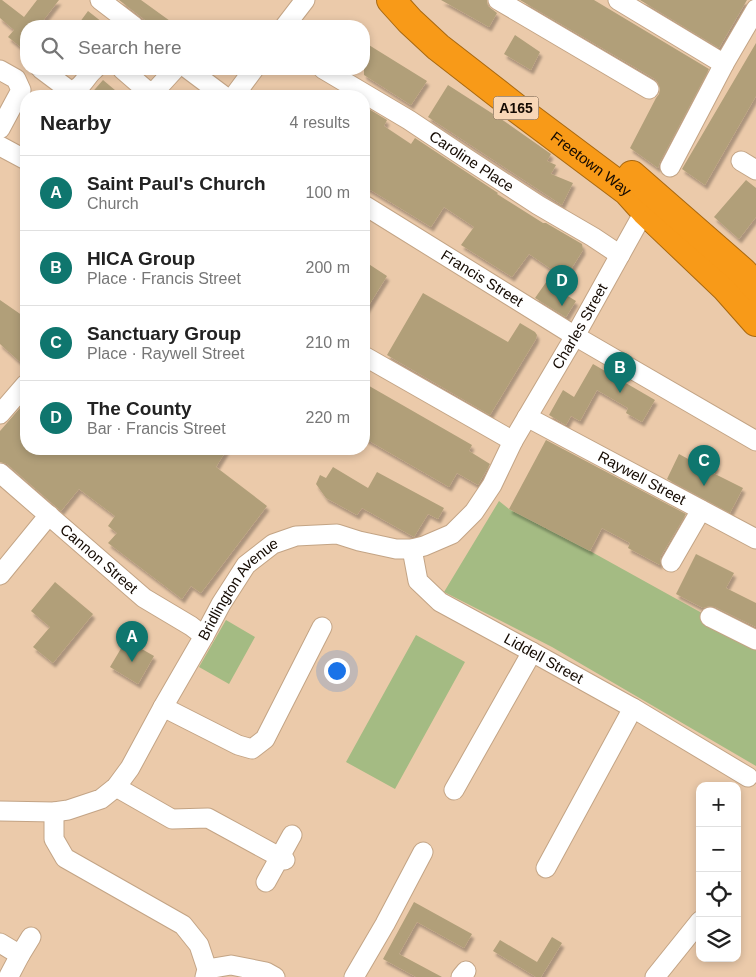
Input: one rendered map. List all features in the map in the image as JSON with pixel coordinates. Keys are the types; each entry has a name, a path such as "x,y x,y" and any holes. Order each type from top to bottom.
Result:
{"highway":[{"name":"Freetown Way","path":"391,0 438,47 515,108 627,191 649,202"},
{"name":"Freetown Way","path":"415,0 467,51 596,147 649,202 695,244 742,272 756,287"},
{"name":"Freetown Way","path":"695,244 725,287 756,322"}],"street":[{"path":"100,0 126,20"},
{"path":"289,20 304,0"},
{"path":"498,0 648,89"},
{"path":"618,0 724,64"},
{"path":"670,167 724,64 756,9"},
{"path":"0,70 16,79 22,90"},
{"path":"49,75 69,90"},
{"path":"76,90 88,75"},
{"path":"129,75 148,90"},
{"path":"156,90 170,75"},
{"path":"196,75 216,90"},
{"path":"238,90 250,75"},
{"name":"Caroline Place","path":"333,75 358,90"},
{"path":"0,129 20,94"},
{"name":"Caroline Place","path":"370,97 409,120 538,205 592,237 623,249"},
{"path":"0,146 20,157"},
{"name":"Charles Street","path":"513,441 575,336 649,202"},
{"name":"Francis Street","path":"370,209 575,336 756,441"},
{"path":"623,249 638,237 654,235 695,244 725,246 756,277"},
{"path":"370,359 513,441"},
{"path":"0,414 20,391"},
{"name":"Raywell Street","path":"527,417 756,539"},
{"name":"Bridlington Avenue","path":"0,811 54,812 68,810 101,799 116,787 130,768 220,604 246,565 273,544 296,536 337,534 396,549 412,549 452,534 474,512 492,485 513,441"},
{"name":"Cannon Street","path":"0,472 144,598 204,636"},
{"path":"671,562 701,510"},
{"path":"0,575 49,515"},
{"name":"Liddell Street","path":"412,549 418,582 440,602 633,708 748,777"},
{"path":"710,617 756,640"},
{"path":"163,707 238,746 252,749 265,739 322,627"},
{"path":"454,790 532,652"},
{"path":"546,868 633,708"},
{"path":"116,787 172,819 208,818 282,859"},
{"path":"54,812 54,839 65,858 183,925 199,945 206,973 231,965 266,972 275,977"},
{"path":"266,882 282,859 292,835"},
{"path":"354,977 385,924 423,852"},
{"path":"655,977 696,926"},
{"path":"9,976 31,937"},
{"path":"0,943 20,955"}],"green space":[{"path":"499,501 509,509 590,551 756,643 756,766 552,647 444,592"},
{"path":"226,620 255,637 229,684 199,667"},
{"path":"416,635 465,662 395,789 346,762"}],"building":[{"path":"0,0 24,17 37,0 59,0 44,20 20,20 20,46 8,37 14,30 0,18"},
{"path":"119,0 141,0 169,20 145,20"},
{"path":"441,0 487,0 488,6 497,13 489,27"},
{"path":"520,0 594,0 709,69 658,168 630,148 659,94 660,89 655,79"},
{"path":"640,0 747,0 719,48"},
{"path":"88,11 99,20 81,20"},
{"path":"515,35 540,52 531,70 504,54"},
{"path":"756,43 756,96 705,185 682,169"},
{"path":"370,46 427,81 411,105 364,75 370,75"},
{"path":"103,80 115,90 94,90"},
{"path":"448,85 551,154 547,161 556,165 551,174 573,183 562,205 428,117"},
{"path":"370,110 387,120 384,126 411,144 415,138 497,194 543,223 582,244 583,250 558,290 576,301 566,317 535,298 554,271 529,254 512,277 461,245 474,227 444,207 431,227 370,190"},
{"path":"746,180 756,188 756,217 739,239 714,217"},
{"path":"370,265 387,276 370,303"},
{"path":"423,293 508,342 520,323 537,335 490,415 387,355"},
{"path":"0,300 20,314 20,362 0,344"},
{"path":"593,364 655,400 642,422 626,413 628,408 597,390 580,421 571,416 566,425 549,415 563,390 574,397"},
{"path":"370,386 472,445 469,451 490,464 478,485 457,473 449,487 370,441"},
{"path":"20,408 20,455 223,455 216,467 267,506 201,593 191,586 182,599 108,543 117,533 108,526 115,516 79,489 61,511 7,464 0,462 0,431"},
{"path":"546,440 686,514 661,556 660,565 628,548 630,543 602,528 590,551 509,509"},
{"path":"694,452 717,465 713,473 743,488 730,513 667,479 679,454 690,460"},
{"path":"333,467 368,488 377,472 444,508 438,519 428,514 414,537 362,508 357,515 326,498 316,484 320,475 326,478"},
{"path":"696,554 734,573 726,588 756,603 756,627 715,607 703,608 676,594"},
{"path":"55,582 93,614 53,663 33,647 50,627 31,611"},
{"path":"126,640 154,656 138,684 110,667"},
{"path":"414,902 472,934 464,948 417,922 399,954 442,977 416,977 383,959"},
{"path":"552,937 562,943 541,977 536,977 493,951 500,940 537,962"}],"place":[{"name":"The County","path":"562,306"},
{"name":"HICA Group","path":"620,393"},
{"name":"Sanctuary Group","path":"704,486"},
{"name":"Saint Paul's Church","path":"132,662"}]}
